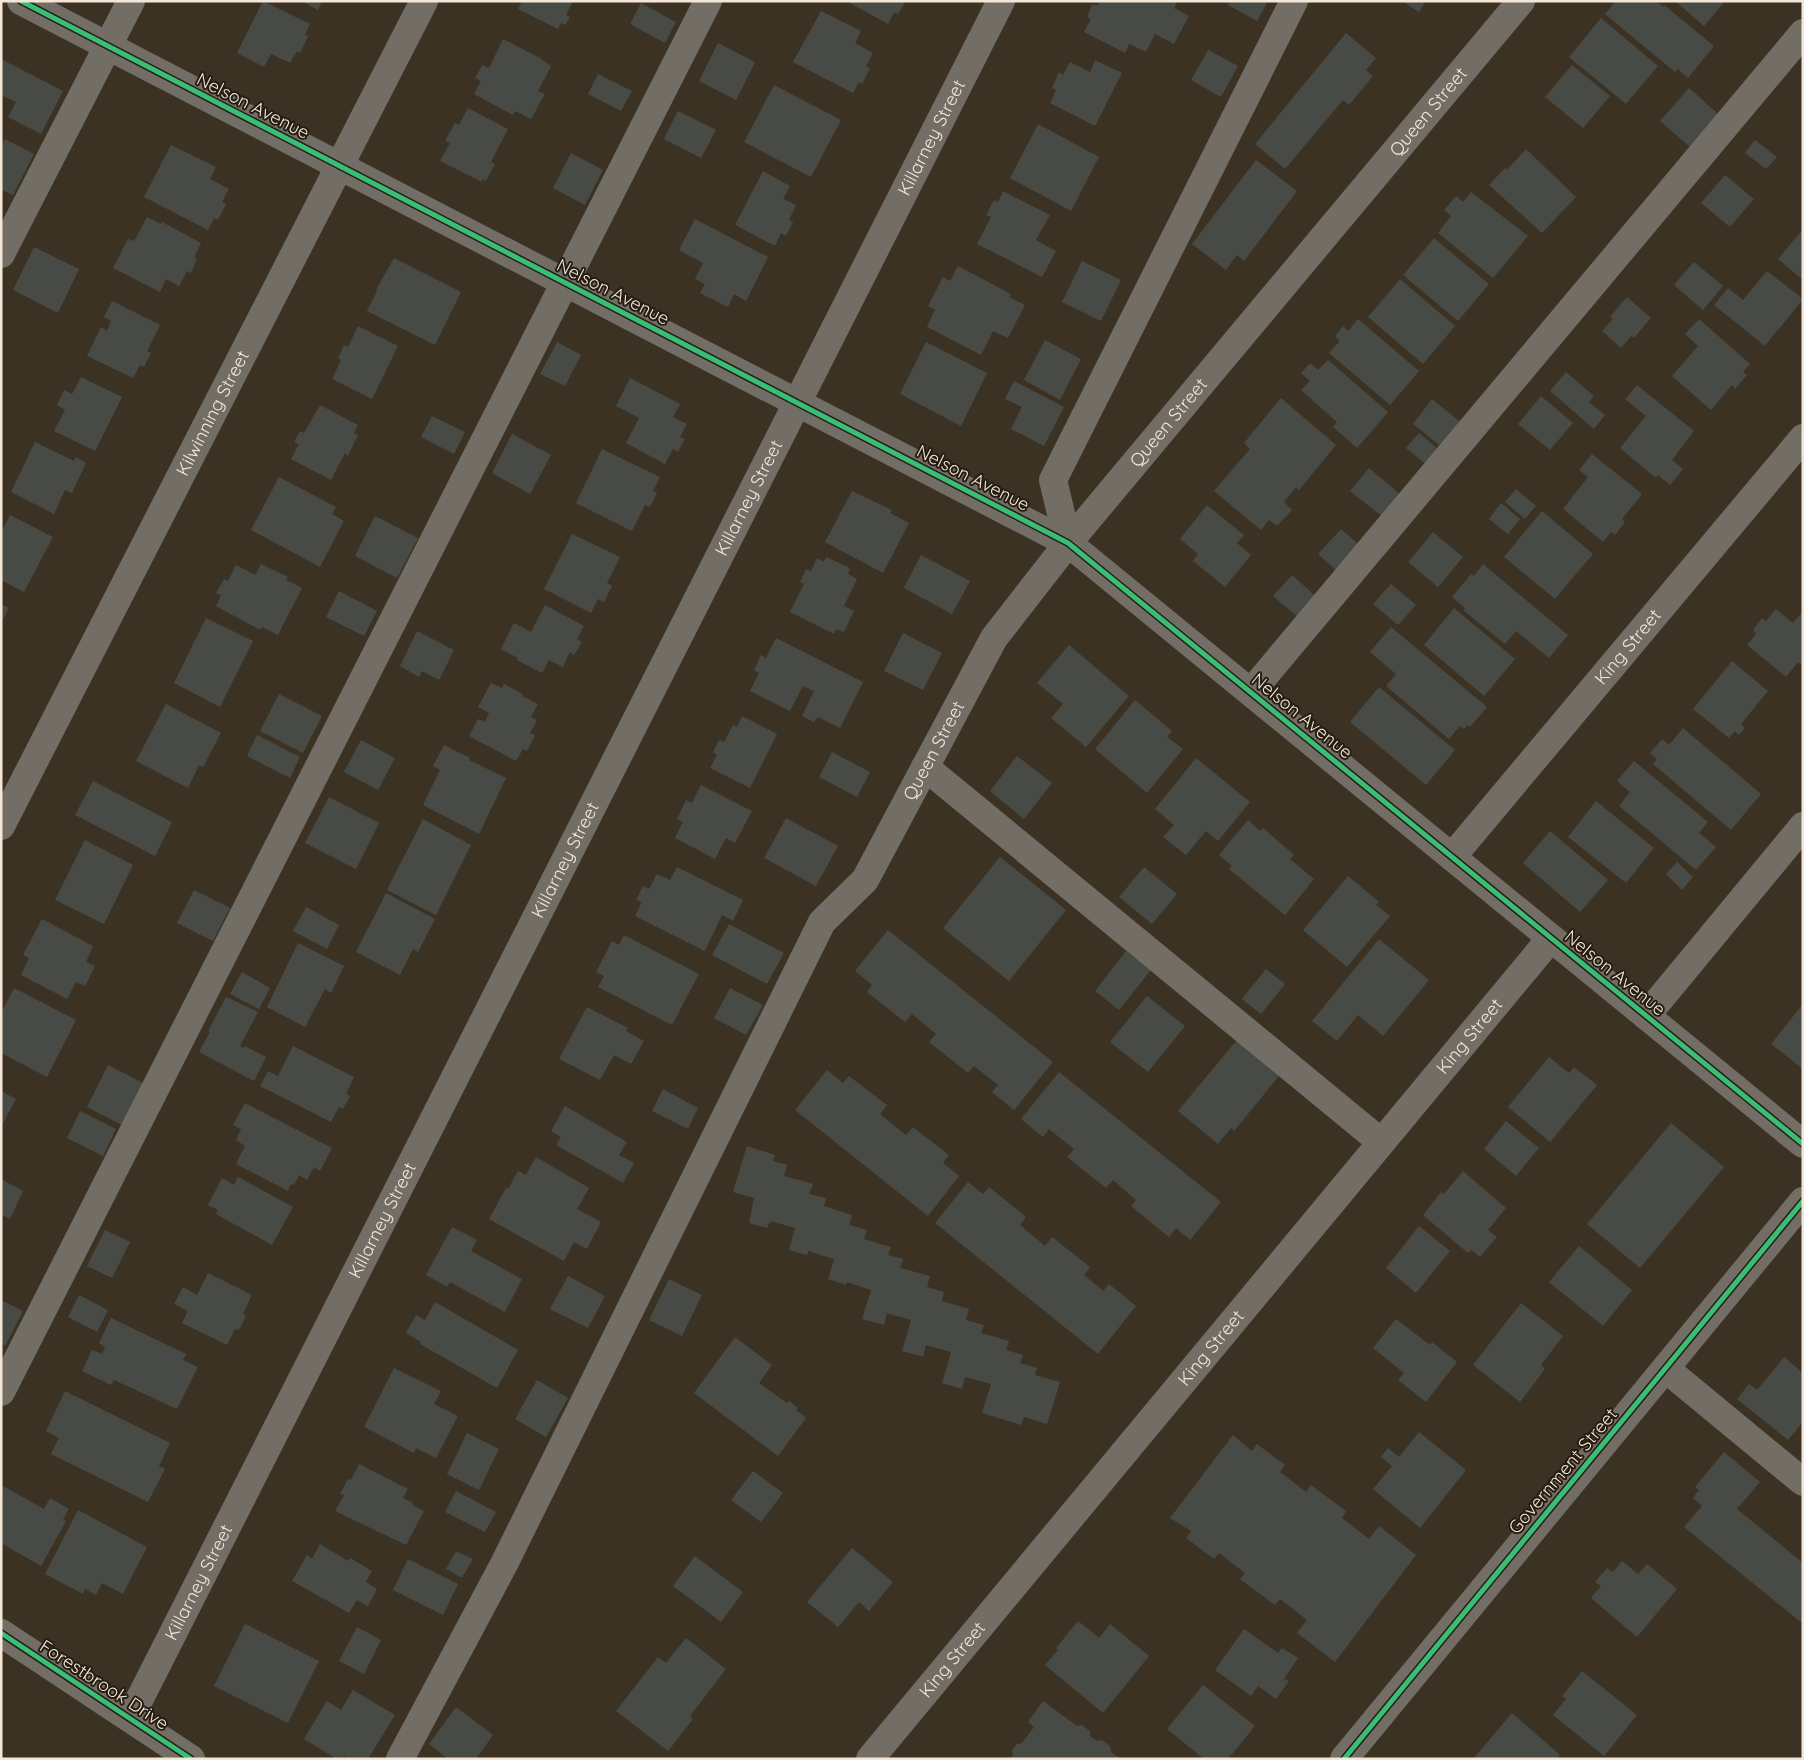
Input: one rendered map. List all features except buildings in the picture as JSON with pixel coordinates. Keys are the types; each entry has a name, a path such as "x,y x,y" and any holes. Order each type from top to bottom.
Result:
{"street":[{"name":"Nelson Avenue","path":"21,1 1068,543 1803,1144"},
{"path":"1,254 131,1"},
{"name":"Kilwinning Street","path":"1,826 424,1"},
{"path":"1,1392 708,1"},
{"name":"Killarney Street","path":"130,1718 1001,1"},
{"path":"1068,543 1053,480 1294,1"},
{"name":"Queen Street","path":"400,1759 508,1555 822,922 865,880 994,638 1068,543 1521,1"},
{"path":"1251,692 1803,33"},
{"name":"King Street","path":"1452,857 1803,438"},
{"path":"925,767 1381,1142"},
{"path":"1646,1016 1803,826"},
{"name":"King Street","path":"870,1759 1551,938"},
{"name":"Government Street","path":"1344,1759 1803,1201"},
{"path":"1666,1368 1803,1482"},
{"name":"Forestbrook Drive","path":"1,1633 191,1759"}],"cycle path":[{"path":"21,1 1068,543 1803,1144"},
{"path":"1344,1759 1803,1201"},
{"path":"1,1633 191,1759"}]}
